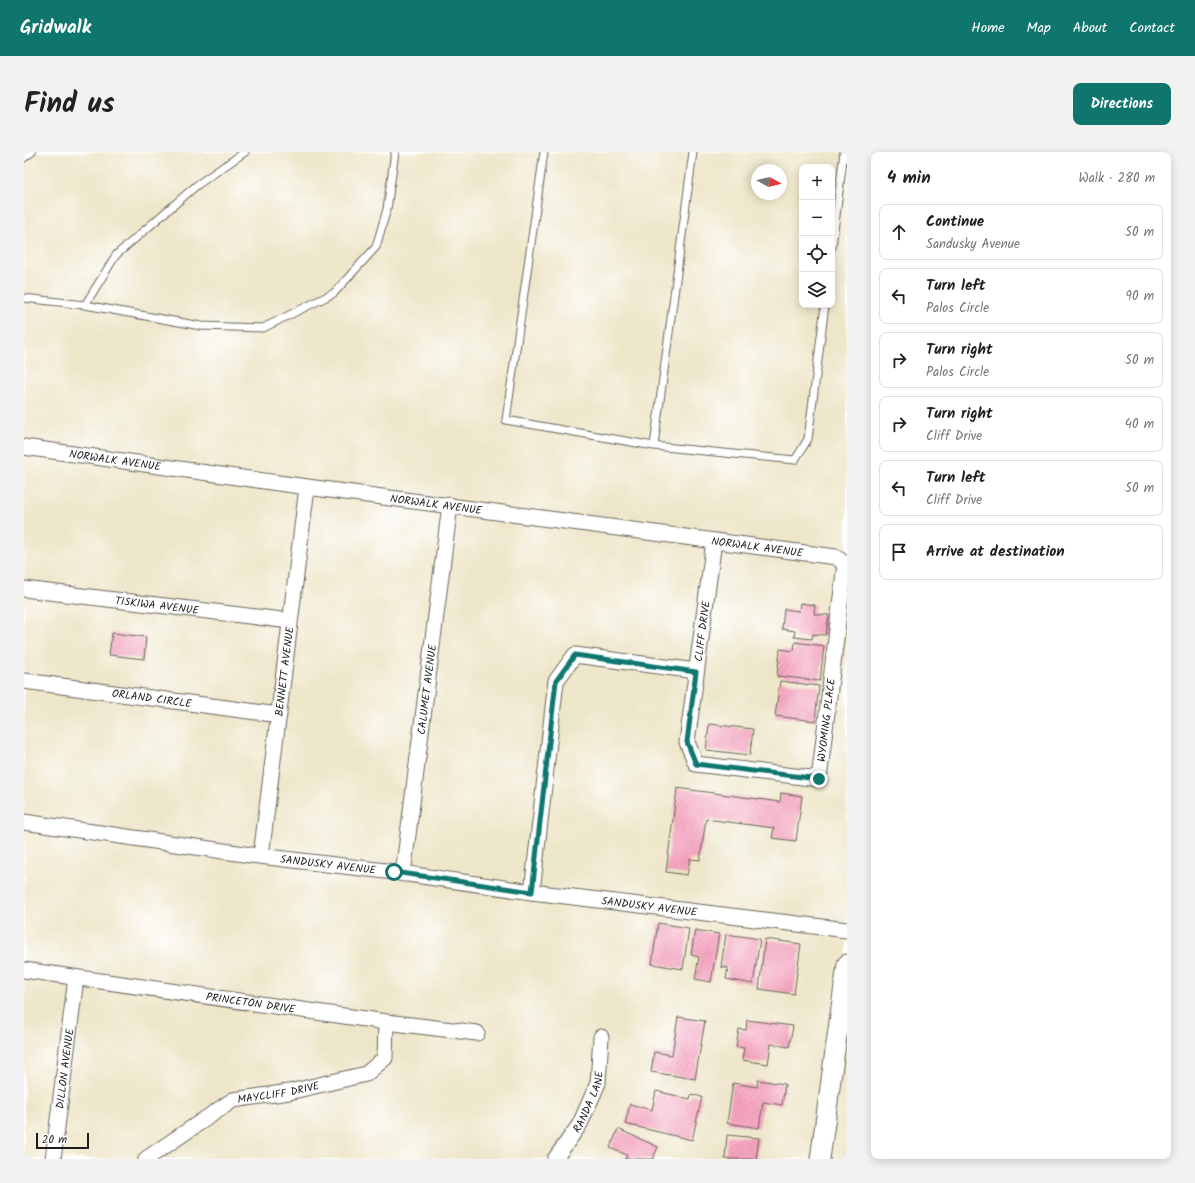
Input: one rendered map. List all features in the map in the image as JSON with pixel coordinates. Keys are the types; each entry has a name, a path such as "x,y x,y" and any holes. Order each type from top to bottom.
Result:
{"street":[{"name":"NORWALK AVENUE","path":"24,447 714,541 836,556 845,564"},
{"name":"BENNETT AVENUE","path":"261,856 307,486"},
{"name":"CALUMET AVENUE","path":"403,874 450,505"},
{"name":"CLIFF DRIVE","path":"714,541 687,742 696,764 819,779"},
{"name":"WYOMING PLACE","path":"819,779 845,564"},
{"name":"TISKIWA AVENUE","path":"24,589 290,621"},
{"path":"532,892 556,681 575,655 696,672"},
{"name":"ORLAND CIRCLE","path":"24,681 279,715"},
{"name":"SANDUSKY AVENUE","path":"24,822 261,856 532,892 847,930"},
{"name":"PRINCETON DRIVE","path":"24,970 386,1022 477,1033"},
{"path":"820,1159 846,975"},
{"name":"DILLON AVENUE","path":"53,1159 76,978"},
{"name":"MAYCLIFF DRIVE","path":"146,1159 233,1100 289,1092 366,1074 385,1058 386,1022"},
{"name":"RANDA LANE","path":"555,1159 580,1124 598,1083 601,1038"}],"lane":[{"path":"24,158 32,152"},
{"path":"85,305 116,255 197,185 245,152"},
{"path":"24,298 85,305 201,326 264,328 334,293 376,247 387,209 395,152"},
{"path":"544,152 506,420 654,446 795,460 808,439 825,308"},
{"path":"654,446 693,152"},
{"path":"833,236 844,152"}],"building":[{"path":"800,603 815,605 814,614 829,615 826,635 813,634 812,639 794,637 795,631 782,629 784,609 799,611"},
{"path":"112,633 146,637 144,659 109,655"},
{"path":"795,642 824,646 820,681 777,676 780,649 794,651"},
{"path":"780,681 819,686 815,721 775,716"},
{"path":"709,724 753,729 750,755 706,750"},
{"path":"677,788 780,802 781,793 802,796 796,841 772,838 774,828 706,819 700,860 690,859 687,875 666,872"},
{"path":"658,923 689,928 683,969 652,964"},
{"path":"695,930 719,934 711,982 695,979 699,957 691,955"},
{"path":"726,934 760,939 753,984 726,979 728,968 721,967"},
{"path":"765,939 801,944 794,994 759,989"},
{"path":"678,1017 705,1021 695,1079 651,1072 654,1052 672,1055"},
{"path":"747,1020 793,1026 789,1047 771,1044 768,1064 742,1060 744,1048 736,1047 739,1029 746,1030"},
{"path":"758,1080 785,1084 782,1105 763,1102 759,1128 727,1123 733,1083 757,1087"},
{"path":"656,1091 690,1099 691,1094 702,1097 692,1140 625,1124 630,1104 652,1110"},
{"path":"618,1129 658,1147 653,1159 625,1159 627,1155 610,1148"},
{"path":"727,1135 759,1138 756,1159 725,1159"}],"route":[{"path":"394,872 532,892 556,681 575,655 696,672 687,742 696,764 819,779"}]}
